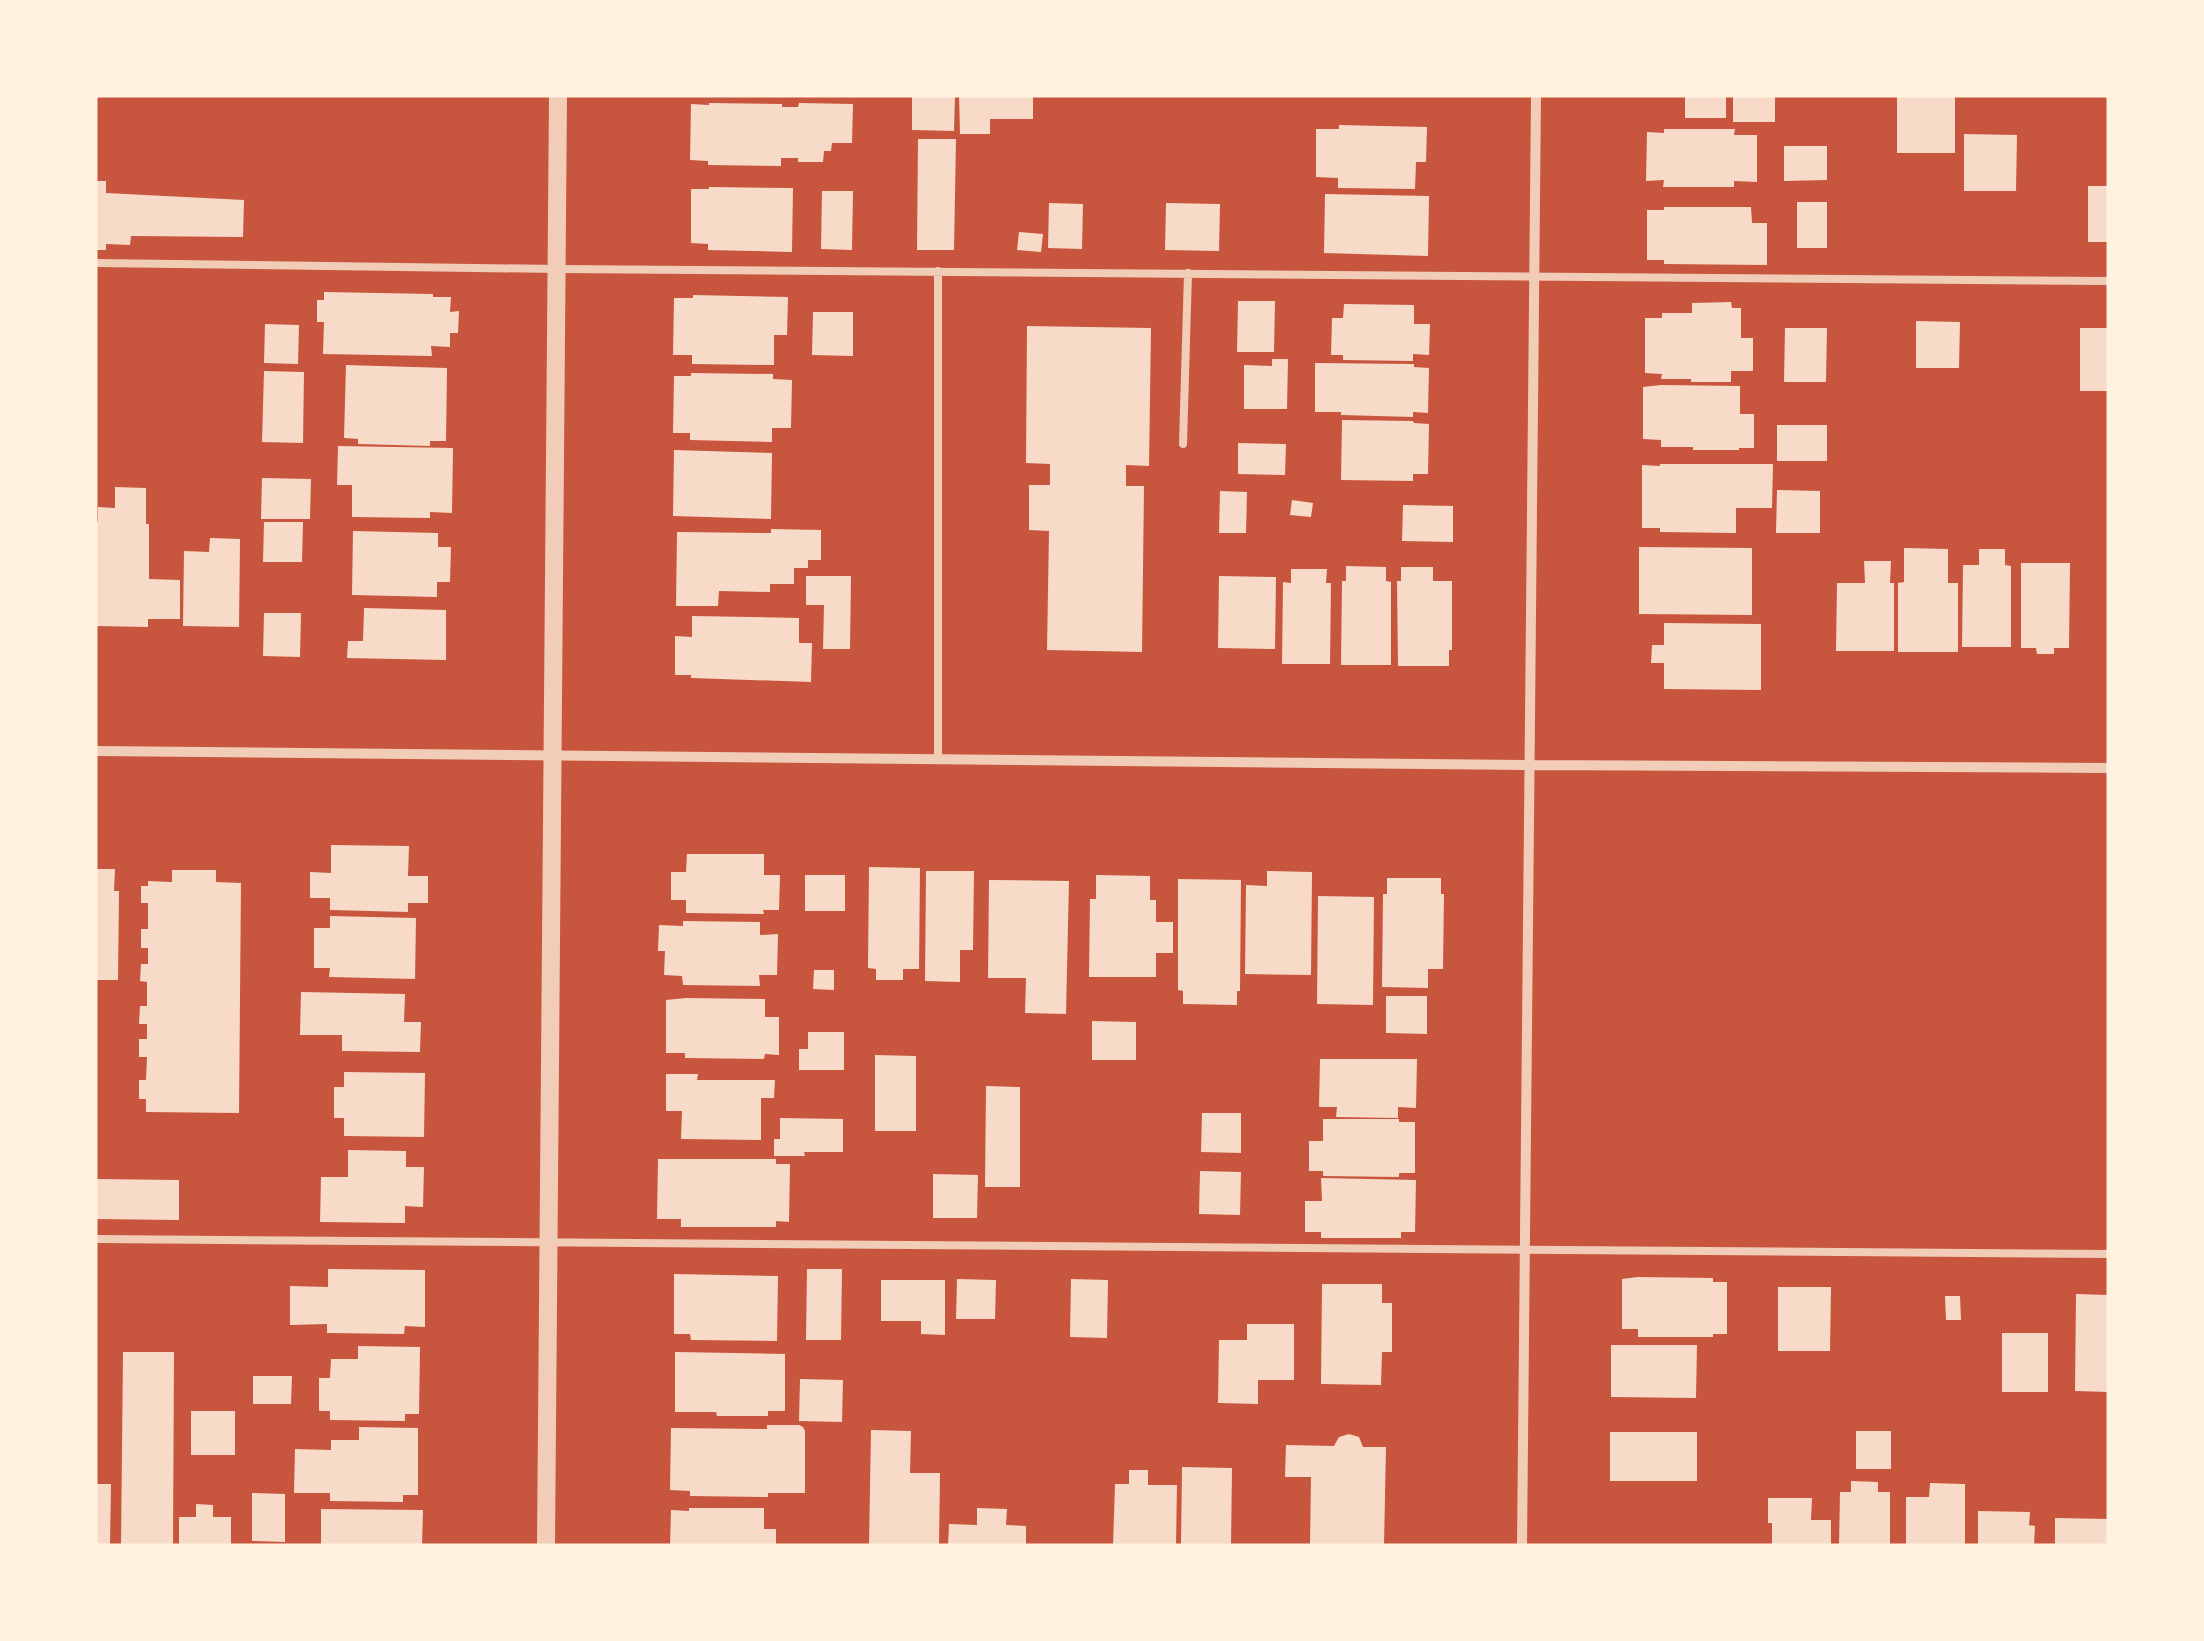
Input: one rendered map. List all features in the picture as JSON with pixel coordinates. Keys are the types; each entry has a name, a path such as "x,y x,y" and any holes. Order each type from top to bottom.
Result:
{"street":[{"path":"546,1546 558,95"},
{"path":"1522,1546 1536,95"},
{"path":"95,751 2109,768"}],"lane":[{"path":"95,263 2109,281"},
{"path":"938,271 938,758"},
{"path":"1183,444 1188,273"},
{"path":"95,1239 2109,1254"}],"building":[{"path":"912,95 955,95 954,131 912,130"},
{"path":"959,95 1033,95 1033,119 990,119 990,134 960,134"},
{"path":"1685,95 1726,95 1726,118 1685,118"},
{"path":"1733,95 1775,95 1775,122 1733,122"},
{"path":"1897,95 1955,95 1955,153 1897,153"},
{"path":"799,103 853,104 852,143 832,143 831,151 824,151 823,162 781,158 781,166 708,165 708,161 690,160 691,104 782,107 798,107"},
{"path":"1339,125 1427,127 1426,162 1416,162 1415,189 1338,188 1338,178 1316,177 1316,129 1339,129"},
{"path":"1664,129 1735,129 1734,135 1757,135 1757,182 1734,181 1734,187 1663,187 1664,180 1646,181 1647,132 1664,133"},
{"path":"1964,134 2017,135 2016,191 1964,191"},
{"path":"918,139 956,139 954,250 917,250"},
{"path":"1784,146 1827,146 1827,180 1784,181"},
{"path":"95,181 106,181 106,193 244,200 243,237 131,236 130,245 106,244 106,250 95,250"},
{"path":"2088,186 2109,186 2109,242 2088,242"},
{"path":"793,188 792,252 708,250 708,244 691,243 691,189"},
{"path":"822,191 853,191 852,250 821,249"},
{"path":"1325,194 1429,196 1428,256 1324,253"},
{"path":"1797,202 1827,202 1827,248 1797,248"},
{"path":"1049,203 1083,204 1082,249 1048,248"},
{"path":"1166,203 1220,204 1219,251 1165,250"},
{"path":"1751,207 1752,223 1767,223 1767,265 1664,264 1664,260 1647,260 1647,210"},
{"path":"1019,232 1043,234 1041,252 1017,250"},
{"path":"324,292 451,297 450,312 459,311 458,333 450,333 450,347 431,346 432,356 323,354 324,322 317,322 317,300 324,300"},
{"path":"788,297 787,335 774,335 774,365 692,364 692,355 673,355 674,298"},
{"path":"1238,301 1275,301 1274,352 1237,352"},
{"path":"1731,302 1732,308 1741,308 1741,338 1753,338 1753,371 1731,371 1731,382 1661,379 1662,374 1645,373 1645,318 1662,318 1662,313 1692,313 1692,303"},
{"path":"1344,304 1414,305 1414,324 1430,324 1429,355 1413,354 1413,361 1343,360 1343,355 1331,355 1332,318 1343,318"},
{"path":"813,312 853,312 853,356 812,355"},
{"path":"1916,321 1960,322 1959,368 1916,368"},
{"path":"265,324 299,325 298,364 264,363"},
{"path":"1027,326 1151,328 1149,466 1126,465 1126,486 1144,486 1142,652 1047,650 1049,531 1029,530 1029,485 1050,485 1050,464 1026,463"},
{"path":"1785,328 1827,328 1826,382 1784,382"},
{"path":"2080,328 2109,328 2109,391 2080,391"},
{"path":"1272,359 1288,359 1287,409 1244,409 1244,365 1272,366"},
{"path":"1315,363 1414,364 1429,368 1428,413 1413,412 1413,417 1315,412"},
{"path":"346,365 447,368 446,441 430,441 430,446 358,444 358,439 344,438"},
{"path":"264,371 304,372 303,443 262,442"},
{"path":"773,374 773,379 792,380 791,428 772,428 772,442 690,440 690,433 673,433 674,376"},
{"path":"1740,386 1740,414 1754,414 1754,448 1693,450 1661,447 1661,440 1643,439 1643,387"},
{"path":"1342,420 1429,424 1428,474 1413,474 1413,481 1341,480"},
{"path":"1777,425 1827,425 1827,461 1777,461"},
{"path":"1238,443 1286,444 1285,475 1238,474"},
{"path":"338,446 453,448 452,513 430,512 430,518 352,517 352,485 337,485"},
{"path":"674,450 772,453 771,519 673,516"},
{"path":"1773,464 1772,508 1736,508 1736,533 1660,532 1660,528 1642,528 1642,465"},
{"path":"262,478 311,479 310,519 261,519"},
{"path":"115,487 146,488 149,579 180,580 180,619 148,619 148,627 95,626 95,522 98,507 115,508"},
{"path":"1777,490 1820,491 1820,533 1776,533"},
{"path":"1220,491 1247,492 1246,533 1219,533"},
{"path":"1292,500 1313,503 1311,517 1290,515"},
{"path":"1403,505 1453,506 1453,542 1402,541"},
{"path":"264,522 303,522 302,562 263,562"},
{"path":"771,529 821,530 821,560 808,560 808,568 794,568 794,584 770,584 770,592 719,591 718,606 676,606 677,532 771,533"},
{"path":"353,531 438,533 438,547 451,547 450,582 437,582 437,597 352,595"},
{"path":"210,538 240,539 239,627 183,626 184,551 209,552"},
{"path":"1639,547 1752,548 1752,615 1639,614"},
{"path":"1904,548 1948,549 1948,583 1958,583 1958,652 1898,652 1898,583 1904,582"},
{"path":"1979,549 2005,549 2005,565 2011,566 2011,647 1962,647 1963,565 1979,565"},
{"path":"1864,561 1891,561 1894,651 1836,651 1837,583 1865,583"},
{"path":"2021,563 2070,563 2069,648 2054,648 2054,654 2037,654 2036,648 2021,648"},
{"path":"1346,566 1386,567 1386,581 1391,582 1391,665 1341,665 1342,581 1346,581"},
{"path":"1401,567 1433,567 1433,581 1452,581 1449,666 1398,666 1397,581 1401,581"},
{"path":"1291,569 1327,569 1326,583 1331,583 1330,664 1282,664 1283,582 1291,583"},
{"path":"806,576 851,576 850,649 823,649 824,605 806,605"},
{"path":"1219,576 1276,577 1275,649 1218,648"},
{"path":"364,608 446,610 446,660 347,658 348,641 363,641"},
{"path":"264,613 301,613 300,657 263,656"},
{"path":"692,616 799,618 799,643 812,643 811,682 675,675 675,636 692,637"},
{"path":"1664,623 1761,624 1761,690 1664,689 1664,663 1651,663 1652,645 1664,645"},
{"path":"331,845 409,846 408,876 428,876 428,903 408,903 408,912 330,910 330,898 310,898 310,872 331,873"},
{"path":"687,854 764,854 764,875 780,875 779,910 763,910 764,914 686,913 686,900 671,900 671,872 686,872"},
{"path":"869,867 920,868 919,969 903,969 903,980 876,980 876,969 868,968"},
{"path":"95,869 115,869 114,891 119,891 118,980 95,980"},
{"path":"172,870 216,870 216,882 241,883 239,1113 146,1112 146,1099 139,1099 139,1080 146,1080 147,1057 139,1057 139,1039 147,1039 147,1024 139,1024 140,1006 147,1006 147,982 140,981 141,964 148,964 148,948 141,948 141,929 148,929 148,903 141,903 141,886 148,886 148,881 172,882"},
{"path":"926,871 974,871 973,950 960,950 960,982 925,981"},
{"path":"1267,871 1312,872 1311,975 1245,974 1246,885 1267,886"},
{"path":"805,875 845,875 845,911 805,911"},
{"path":"1096,875 1150,876 1150,900 1156,900 1156,922 1173,922 1173,953 1156,953 1156,977 1089,977 1090,899 1096,899"},
{"path":"1387,878 1441,878 1443,969 1428,969 1428,988 1382,987 1383,894 1387,894"},
{"path":"1178,879 1241,880 1237,1005 1183,1004 1183,991 1178,990"},
{"path":"989,880 1069,881 1066,1014 1025,1013 1026,978 988,978"},
{"path":"1318,896 1374,897 1373,1005 1317,1004"},
{"path":"330,916 416,918 415,979 329,977 330,968 314,968 314,928 330,928"},
{"path":"683,921 760,922 760,935 778,934 777,975 759,975 760,986 683,985 682,976 664,975 665,951 658,951 659,925 683,926"},
{"path":"814,970 834,970 834,990 813,989"},
{"path":"301,992 405,994 404,1022 421,1022 420,1052 342,1051 342,1035 300,1035"},
{"path":"1386,996 1427,996 1427,1034 1386,1033"},
{"path":"765,999 765,1017 779,1017 779,1055 765,1054 764,1059 685,1058 685,1053 666,1053 666,1000"},
{"path":"1092,1021 1136,1022 1136,1060 1092,1060"},
{"path":"808,1032 844,1032 844,1070 799,1070 799,1049 808,1049"},
{"path":"875,1055 916,1056 916,1131 875,1131"},
{"path":"1320,1059 1417,1059 1416,1108 1398,1107 1398,1118 1336,1117 1337,1107 1319,1107"},
{"path":"344,1072 425,1073 424,1137 344,1136 344,1118 334,1118 334,1087 344,1087"},
{"path":"666,1074 698,1074 697,1080 775,1080 774,1098 761,1098 761,1140 681,1139 682,1111 666,1111"},
{"path":"986,1086 1020,1087 1020,1187 985,1187"},
{"path":"1202,1113 1241,1113 1241,1153 1201,1152"},
{"path":"780,1118 843,1119 843,1152 774,1156 774,1139 780,1139"},
{"path":"1323,1119 1415,1122 1415,1173 1399,1173 1399,1177 1323,1176 1323,1171 1309,1171 1309,1141 1323,1141"},
{"path":"348,1150 406,1151 406,1167 424,1167 423,1207 405,1206 405,1223 320,1222 321,1177 348,1177"},
{"path":"658,1159 776,1159 776,1164 790,1164 789,1222 776,1221 776,1227 681,1227 681,1219 657,1219"},
{"path":"1200,1171 1241,1172 1240,1215 1199,1214"},
{"path":"933,1174 978,1175 977,1218 933,1218"},
{"path":"1321,1178 1416,1180 1415,1232 1401,1232 1401,1238 1321,1238 1321,1232 1305,1232 1305,1201 1322,1201"},
{"path":"95,1179 179,1180 179,1220 95,1219"},
{"path":"328,1269 425,1270 425,1327 405,1326 404,1334 327,1333 327,1324 290,1325 290,1286 328,1287"},
{"path":"807,1269 842,1269 841,1340 806,1340"},
{"path":"674,1274 778,1276 777,1341 691,1340 690,1334 674,1334"},
{"path":"1713,1278 1713,1282 1727,1282 1727,1334 1638,1337 1638,1329 1622,1329 1622,1279"},
{"path":"957,1279 996,1280 995,1319 956,1319"},
{"path":"1071,1279 1108,1280 1107,1338 1070,1337"},
{"path":"881,1280 945,1280 945,1335 921,1334 921,1321 881,1321"},
{"path":"1322,1284 1382,1284 1382,1303 1392,1303 1392,1352 1382,1352 1381,1385 1321,1384"},
{"path":"1778,1287 1831,1287 1830,1351 1778,1351"},
{"path":"2076,1294 2109,1295 2109,1392 2075,1391"},
{"path":"1945,1296 1960,1296 1961,1320 1946,1320"},
{"path":"1247,1324 1294,1324 1294,1380 1258,1380 1258,1404 1218,1403 1219,1340 1247,1340"},
{"path":"2002,1333 2048,1333 2048,1392 2002,1392"},
{"path":"1611,1345 1697,1345 1696,1398 1611,1397"},
{"path":"358,1346 420,1347 419,1414 405,1414 405,1421 330,1420 330,1411 319,1411 319,1378 330,1378 331,1359 358,1359"},
{"path":"123,1352 174,1352 173,1546 121,1546"},
{"path":"675,1352 785,1354 785,1411 768,1411 768,1416 675,1412"},
{"path":"253,1376 292,1376 291,1404 253,1404"},
{"path":"800,1379 843,1380 842,1422 799,1421"},
{"path":"191,1411 235,1411 235,1455 191,1455"},
{"path":"767,1425 803,1427 805,1493 768,1493 768,1497 690,1496 690,1491 670,1490 671,1428 767,1429"},
{"path":"359,1427 418,1428 418,1495 403,1495 403,1502 330,1501 330,1493 294,1493 295,1449 331,1450 331,1440 359,1440"},
{"path":"871,1430 911,1431 910,1473 940,1473 939,1546 869,1546"},
{"path":"1856,1431 1891,1431 1891,1469 1856,1469"},
{"path":"1610,1432 1697,1432 1697,1481 1610,1481"},
{"path":"1339,1437 1359,1437 1363,1447 1386,1447 1384,1546 1310,1546 1311,1477 1285,1477 1286,1445 1334,1446"},
{"path":"1182,1467 1232,1468 1231,1546 1181,1546"},
{"path":"1129,1470 1148,1470 1148,1485 1177,1485 1176,1546 1113,1546 1115,1484 1129,1484"},
{"path":"1851,1481 1878,1482 1878,1492 1890,1492 1890,1546 1839,1546 1840,1492 1851,1492"},
{"path":"1930,1483 1965,1484 1965,1546 1906,1546 1906,1497 1929,1497"},
{"path":"95,1484 111,1484 110,1546 95,1546"},
{"path":"252,1493 285,1494 285,1542 252,1541"},
{"path":"1768,1498 1812,1498 1811,1520 1831,1520 1831,1546 1772,1546"},
{"path":"196,1504 213,1505 213,1517 231,1517 231,1546 179,1546 179,1517 196,1517"},
{"path":"764,1508 764,1529 776,1529 776,1546 670,1546 671,1510"},
{"path":"977,1508 1007,1509 1006,1525 1026,1526 1026,1546 948,1546 949,1524 977,1525"},
{"path":"321,1509 423,1510 422,1546 321,1546"},
{"path":"1978,1511 2030,1512 2029,1525 2035,1526 2034,1546 1978,1546"},
{"path":"2055,1518 2109,1519 2109,1546 2055,1546"}]}
